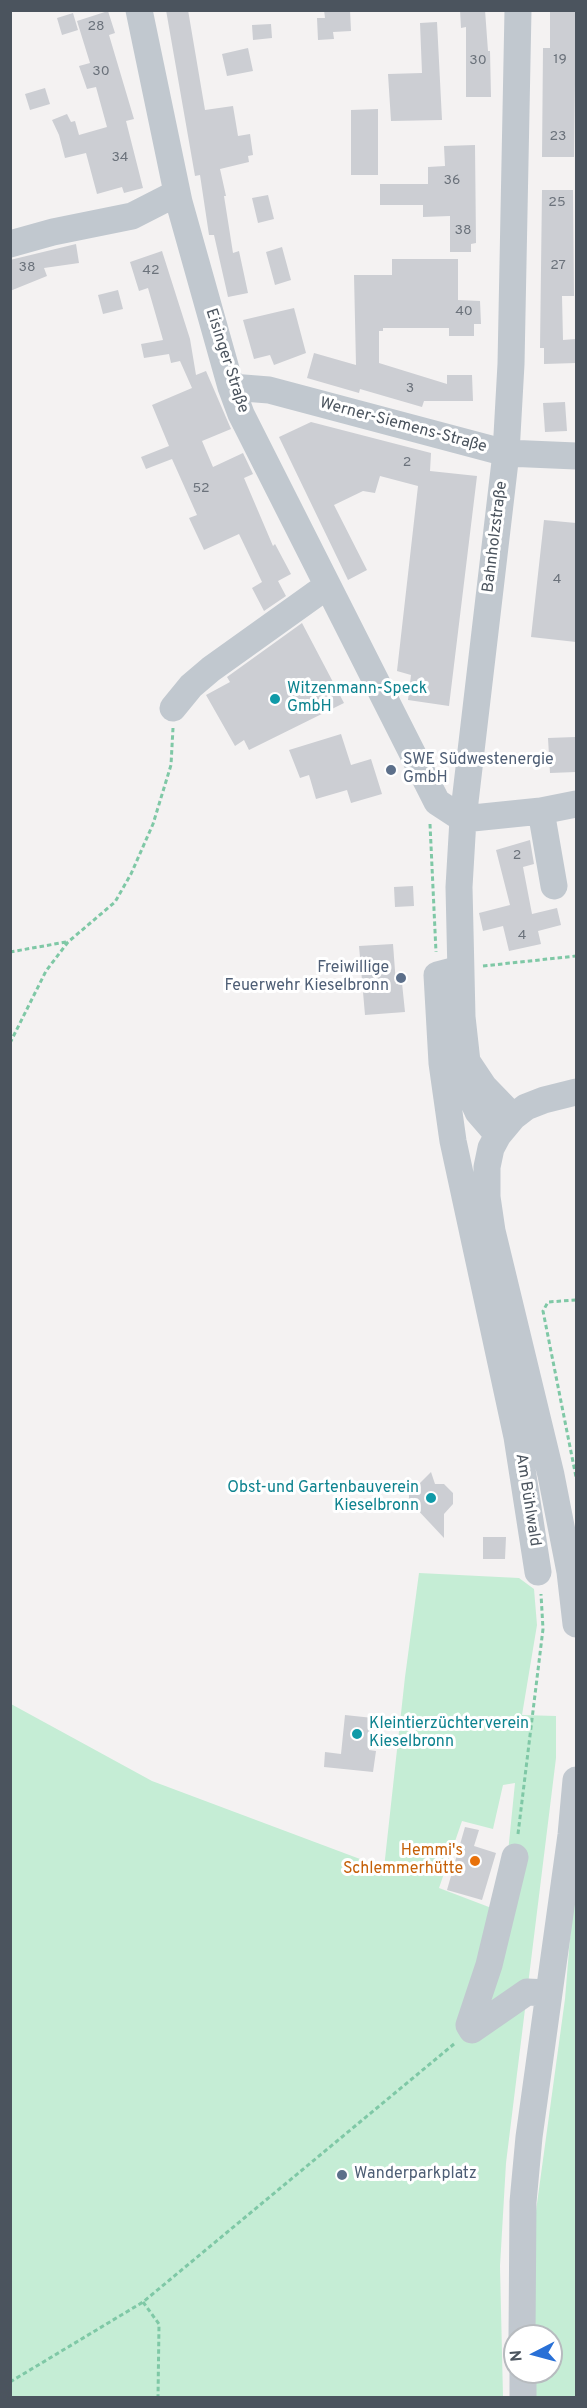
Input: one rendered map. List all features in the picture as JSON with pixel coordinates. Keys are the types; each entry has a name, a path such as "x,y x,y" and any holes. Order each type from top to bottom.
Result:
{"street":[{"name":"Eisinger Straße","path":"139,10 177,193 231,387 241,414 437,801 463,819"},
{"name":"Bahnholzstraße","path":"505,1126 468,1062 462,1017 448,972 459,887 463,819 506,453 511,364 518,10"},
{"path":"10,244 54,232 132,216 177,193"},
{"name":"Werner-Siemens-Straße","path":"231,387 269,390 506,453 576,456"},
{"path":"173,708 191,686 211,669 327,586"},
{"path":"463,819 541,811 576,804"},
{"path":"541,811 555,886"},
{"name":"Am Bühlwald","path":"448,972 441,1063 453,1141 517,1437 538,1572"},
{"path":"576,1092 526,1107 505,1126 491,1148 487,1167 487,1197 492,1231 551,1475 570,1572 576,1624"},
{"path":"522,2324 523,2202 529,2137 571,1835 576,1780"},
{"path":"470,2027 489,1965 515,1857"},
{"path":"470,2027 527,1992 548,1993"}],"path":[{"path":"10,1043 46,970 68,942 115,902 131,874 153,824 171,765 173,708"},
{"path":"437,801 429,809 448,972 576,956"},
{"path":"10,952 68,942"},
{"path":"576,1300 548,1302 543,1311 576,1477"},
{"path":"515,1857 543,1629 538,1572"},
{"path":"10,2382 143,2302 470,2027"},
{"path":"143,2302 159,2324 158,2397"}],"green space":[{"path":"419,1573 519,1578 534,1589 537,1625 522,1715 556,1716 556,1758 506,2163 500,2266 503,2397 11,2398 11,1704 152,1781 384,1868","holes":["515,1783 502,1912 439,1888 462,1821 493,1829 503,1785"]},
{"path":"576,1865 576,2397 532,2398 532,2384 563,2384 563,2324 533,2324 535,2218 565,1999"}],"building":[{"path":"166,10 188,10 205,110 233,106 238,136 250,134 253,155 248,156 249,162 220,169 233,253 239,251 248,293 228,297 214,235 209,235 200,175 195,176"},
{"path":"324,10 350,10 351,31 333,32 334,39 318,40 317,18 325,18"},
{"path":"460,10 485,10 488,51 490,51 491,97 466,97 466,27 461,28"},
{"path":"550,10 576,10 574,157 542,157 543,48 550,48"},
{"path":"108,11 115,33 109,35 134,119 126,121 143,188 124,193 122,187 97,194 86,153 65,158 52,120 67,114 71,122 75,121 79,135 107,127 96,87 87,89 79,66 90,63 77,21"},
{"path":"73,13 78,30 62,35 57,18"},
{"path":"437,22 442,120 391,121 388,74 422,73 420,23"},
{"path":"271,24 272,38 253,40 252,25"},
{"path":"248,48 253,71 227,76 222,54"},
{"path":"45,88 50,104 30,110 25,94"},
{"path":"378,109 378,175 351,175 351,110"},
{"path":"475,145 476,243 471,244 471,252 450,252 450,216 423,217 423,205 380,205 380,184 428,184 428,167 445,166 444,146"},
{"path":"542,190 573,190 574,296 562,296 563,340 576,339 576,363 544,364 544,348 540,348"},
{"path":"268,195 274,219 258,223 252,198"},
{"path":"76,244 79,263 44,268 47,276 10,291 10,260"},
{"path":"282,247 291,280 275,285 266,252"},
{"path":"162,251 190,339 196,375 206,371 231,429 202,441 213,467 243,453 253,474 244,478 273,546 275,544 291,574 278,581 286,596 264,611 252,588 262,582 239,534 204,550 189,518 197,515 172,459 146,469 141,457 169,446 152,405 192,388 180,361 171,363 169,354 144,358 141,344 163,340 148,288 139,291 130,262"},
{"path":"392,259 458,259 458,300 480,301 481,324 474,324 474,336 449,336 449,328 383,328 383,331 379,331 379,363 447,384 447,375 472,375 473,401 424,401 422,407 360,389 359,393 307,378 314,353 356,365 354,275 392,275"},
{"path":"118,290 123,309 103,314 98,295"},
{"path":"294,308 306,353 274,365 270,355 254,359 243,320"},
{"path":"565,402 567,431 545,432 543,403"},
{"path":"311,422 431,453 430,471 477,476 449,706 408,700 411,675 397,671 418,486 380,476 375,493 363,491 334,505 367,570 348,580 279,437"},
{"path":"544,520 576,523 576,642 531,637"},
{"name":"Witzenmann-Speck GmbH","path":"302,623 344,703 249,750 244,740 235,746 206,695 230,682 227,677"},
{"path":"341,734 351,765 371,759 382,794 351,803 347,790 316,799 309,775 300,778 289,750"},
{"path":"575,737 576,772 550,773 548,738"},
{"path":"530,840 534,864 523,867 532,914 557,908 561,925 538,931 541,944 509,951 503,926 483,931 479,913 510,905 496,850"},
{"path":"413,886 414,906 395,907 394,887"},
{"path":"393,944 396,984 402,983 405,1012 365,1015 359,946"},
{"name":"Obst-und Gartenbauverein Kieselbronn","path":"431,1472 435,1484 444,1484 453,1493 453,1504 444,1514 444,1538 414,1506 409,1506 409,1491 413,1490"},
{"path":"483,1537 506,1537 505,1559 483,1559"},
{"name":"Kleintierzüchterverein Kieselbronn","path":"345,1715 373,1718 369,1750 376,1751 373,1772 324,1767 325,1752 341,1754"},
{"path":"465,1827 479,1830 474,1846 496,1853 482,1900 447,1890"}],"place":[{"name":"Witzenmann-Speck GmbH","path":"275,699"},
{"name":"SWE Südwestenergie GmbH","path":"391,770"},
{"name":"Freiwillige Feuerwehr Kieselbronn","path":"401,978"},
{"name":"Obst-und Gartenbauverein Kieselbronn","path":"431,1498"},
{"name":"Kleintierzüchterverein Kieselbronn","path":"357,1734"},
{"name":"Hemmi's Schlemmerhütte","path":"475,1861"},
{"name":"Wanderparkplatz","path":"342,2175"}]}
